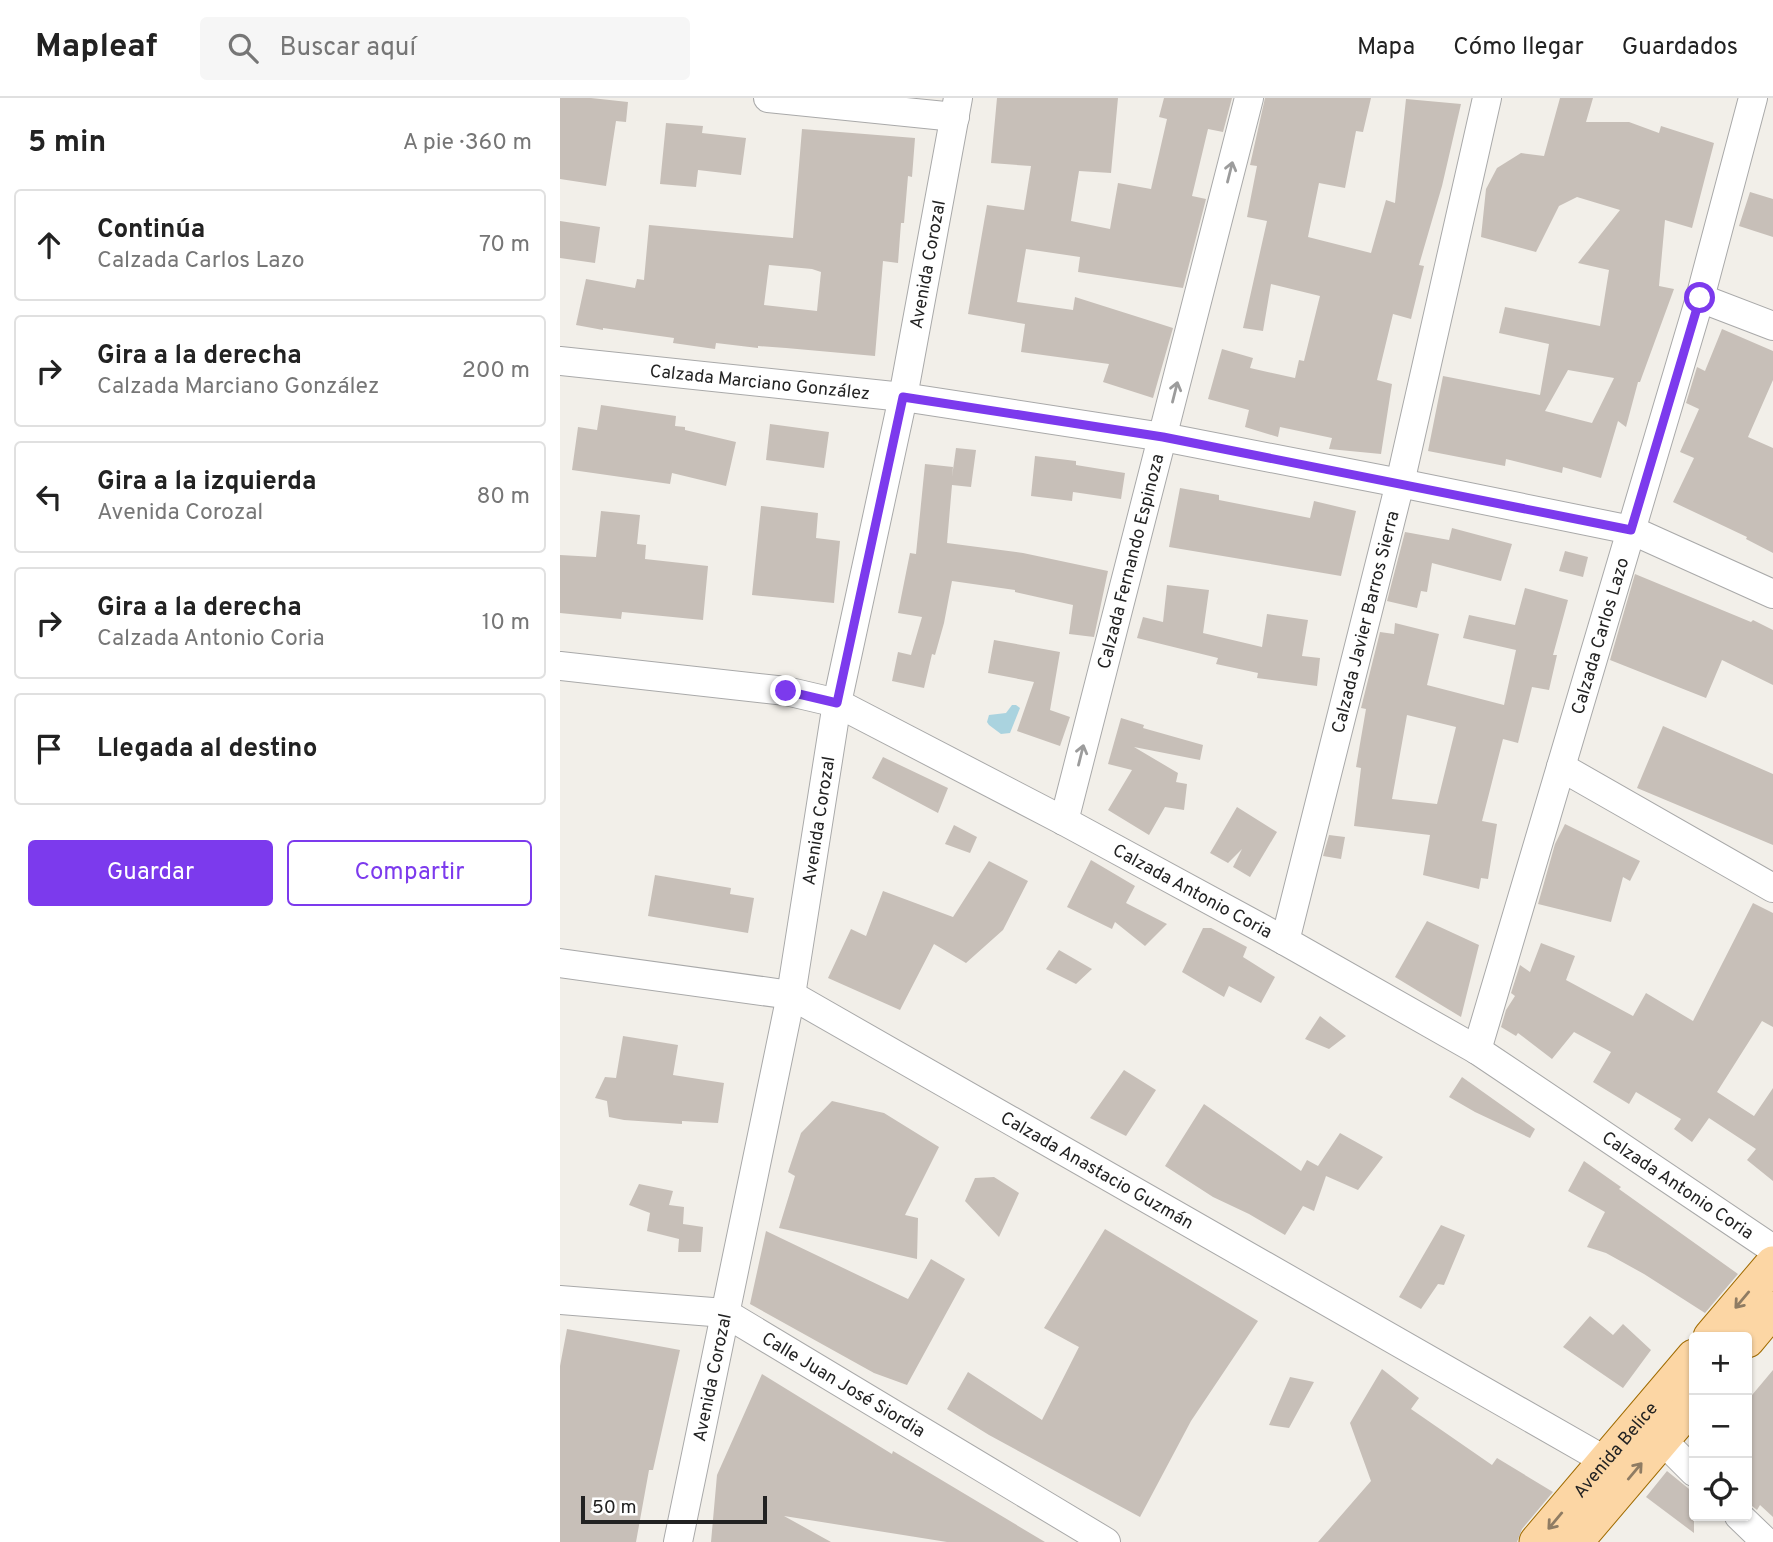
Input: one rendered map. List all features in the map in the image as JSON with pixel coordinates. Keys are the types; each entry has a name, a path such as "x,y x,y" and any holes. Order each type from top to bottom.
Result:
{"main road":[{"path":"1715,1332 1773,1264"},
{"path":"1752,1334 1773,1309"},
{"name":"Avenida Belice","path":"1537,1542 1689,1363"},
{"name":"Avenida Belice","path":"1575,1542 1689,1408"}],"street":[{"path":"768,98 957,107"},
{"name":"Calzada Fernando Espinoza","path":"1064,821 1249,98"},
{"name":"Calzada Javier Barros Sierra","path":"1284,941 1400,483 1487,98"},
{"name":"Calzada Carlos Lazo","path":"1477,1050 1700,298 1753,98"},
{"name":"Avenida Corozal","path":"678,1542 791,995 837,703 903,397 957,107"},
{"path":"1700,298 1773,326"},
{"name":"Calzada Marciano González","path":"560,361 903,397 1163,437 1631,530 1773,594"},
{"name":"Calzada Antonio Coria","path":"560,666 786,691 837,703 1064,821 1477,1050 1773,1249"},
{"path":"1561,767 1773,888"},
{"name":"Calzada Anastacio Guzmán","path":"560,963 791,995 1606,1461"},
{"name":"Calle Juan José Siordia","path":"560,1300 725,1313 1106,1542"},
{"path":"1662,1440 1689,1467"},
{"path":"1744,1521 1766,1542"}],"water":[{"path":"1012,705 1020,708 1010,733 1001,734 987,722 989,715 1006,713"}],"building":[{"path":"560,98 628,102 626,122 616,121 606,186 560,179"},
{"path":"997,98 1118,98 1111,173 1079,171 1071,221 1110,229 1118,183 1151,189 1167,119 1159,117 1164,98 1232,98 1223,132 1208,129 1192,196 1206,199 1183,288 1078,272 1080,257 1026,249 1017,302 1073,310 1075,297 1173,328 1153,398 1103,382 1109,364 1021,352 1025,324 968,314 987,205 1024,210 1031,166 991,163"},
{"path":"1265,98 1371,98 1363,132 1356,131 1345,188 1319,183 1308,237 1371,253 1386,200 1395,203 1406,99 1461,104 1442,186 1419,265 1424,266 1411,319 1393,314 1377,380 1392,384 1381,454 1329,449 1332,438 1280,427 1278,437 1245,427 1249,410 1208,399 1222,349 1253,358 1250,368 1295,378 1299,360 1304,361 1320,296 1271,284 1263,331 1243,328 1267,221 1247,217 1257,166 1250,165"},
{"path":"1560,98 1593,98 1586,122 1629,122 1659,133 1661,126 1714,143 1692,228 1665,220 1659,286 1674,289 1638,382 1626,427 1618,421 1601,478 1563,467 1562,473 1506,459 1505,466 1428,451 1443,376 1540,395 1549,344 1499,333 1505,307 1600,326 1609,270 1578,263 1620,210 1577,197 1559,206 1536,252 1481,237 1486,189 1497,168 1521,153 1544,156","holes":["1568,370 1614,378 1592,423 1545,411"]},
{"path":"666,123 703,126 702,133 746,138 741,175 698,170 696,187 660,184"},
{"path":"802,129 915,138 912,177 908,176 904,223 901,223 898,263 883,261 875,356 716,343 715,349 673,343 674,338 576,325 586,279 635,288 637,279 644,280 649,225 793,238","holes":["769,265 821,272 817,311 764,305"]},
{"path":"1750,192 1773,199 1773,237 1739,226"},
{"path":"560,221 600,227 595,263 560,258"},
{"path":"1722,329 1773,351 1773,380 1748,437 1773,448 1773,553 1746,539 1747,537 1673,502 1694,458 1680,452 1699,409 1686,403 1697,367 1705,371"},
{"path":"601,405 676,416 675,426 736,442 726,486 672,473 670,484 572,470 578,427 597,430"},
{"path":"770,424 829,432 824,468 766,460"},
{"path":"956,448 976,450 971,487 952,485 947,543 1023,553 1108,571 1094,637 1069,634 1073,605 1015,590 952,581 944,623 935,655 932,654 924,688 892,681 898,652 911,655 922,617 898,613 910,553 916,554 925,464 953,467 952,477"},
{"path":"1035,456 1076,461 1076,465 1125,473 1121,499 1073,492 1072,501 1031,496"},
{"path":"1180,488 1219,495 1219,500 1310,518 1314,501 1356,511 1341,576 1169,547"},
{"path":"761,506 818,513 816,538 840,541 834,603 752,595"},
{"path":"601,511 640,515 637,544 646,545 645,559 708,566 703,620 622,612 621,619 560,613 560,555 596,557"},
{"path":"1452,528 1512,544 1501,581 1432,563 1427,592 1421,591 1417,608 1387,601 1405,532 1449,540"},
{"path":"1565,551 1588,557 1583,577 1559,571"},
{"path":"1635,574 1773,630 1773,685 1722,660 1706,698 1610,660"},
{"path":"1167,585 1209,590 1203,633 1262,647 1267,614 1308,620 1302,656 1320,658 1317,686 1257,678 1258,673 1216,664 1218,658 1137,638 1143,617 1163,622"},
{"path":"1525,588 1568,600 1553,655 1557,655 1549,690 1532,687 1518,743 1503,739 1482,821 1497,824 1488,879 1481,878 1479,889 1423,875 1430,835 1354,826 1361,768 1356,767 1366,709 1361,708 1380,632 1394,634 1395,623 1439,634 1427,685 1504,705 1516,650 1463,638 1469,615 1515,625","holes":["1407,715 1456,727 1437,804 1392,799"]},
{"path":"994,640 1060,652 1050,710 1070,717 1060,746 1017,731 1034,682 988,673"},
{"path":"1121,718 1144,725 1143,728 1203,745 1200,760 1134,747 1178,773 1176,782 1187,784 1184,810 1165,807 1149,835 1108,810 1132,770 1108,764"},
{"path":"1663,726 1773,774 1773,845 1637,788"},
{"path":"883,757 948,788 938,813 872,778"},
{"path":"1237,807 1277,832 1250,877 1233,867 1242,849 1228,863 1210,853"},
{"path":"1565,824 1640,861 1630,881 1623,877 1611,922 1538,904 1555,844"},
{"path":"954,825 977,837 970,853 945,844"},
{"path":"1329,835 1345,837 1341,859 1323,856"},
{"path":"1091,860 1135,886 1126,903 1167,924 1145,946 1115,922 1112,929 1067,907"},
{"path":"989,861 1028,881 1003,930 966,963 934,944 900,1010 828,978 851,929 866,936 883,891 953,917"},
{"path":"655,875 731,888 730,894 754,898 748,933 648,916"},
{"path":"1753,903 1773,913 1773,1027 1762,1021 1717,1092 1754,1116 1773,1088 1773,1181 1747,1160 1756,1149 1709,1118 1692,1142 1674,1129 1681,1119 1636,1092 1629,1104 1593,1082 1611,1052 1574,1032 1552,1059 1518,1033 1516,1036 1501,1027 1506,1010 1515,996 1511,993 1520,965 1530,972 1541,943 1575,956 1566,980 1633,1016 1646,993 1693,1021"},
{"path":"1427,921 1479,945 1461,1017 1395,977"},
{"path":"1203,928 1211,928 1247,947 1243,957 1275,977 1261,1003 1229,986 1224,997 1182,972"},
{"path":"1059,950 1092,969 1076,984 1046,969"},
{"path":"1320,1016 1346,1036 1329,1049 1305,1039"},
{"path":"623,1036 678,1045 673,1075 724,1083 718,1123 682,1121 682,1124 609,1117 607,1101 595,1098 605,1077 616,1078"},
{"path":"1124,1070 1156,1090 1126,1136 1090,1118"},
{"path":"1462,1077 1535,1129 1530,1138 1449,1097"},
{"path":"832,1101 884,1113 939,1147 905,1215 918,1218 917,1259 779,1228 795,1176 788,1172 801,1133"},
{"path":"1204,1104 1301,1171 1307,1160 1318,1166 1340,1133 1383,1157 1358,1190 1326,1176 1314,1211 1303,1206 1285,1235 1213,1197 1165,1166"},
{"path":"1584,1161 1738,1274 1705,1313 1644,1274 1606,1253 1587,1247 1605,1212 1568,1191"},
{"path":"994,1177 1019,1193 999,1237 965,1201 975,1178"},
{"path":"639,1184 673,1191 669,1205 684,1207 683,1224 703,1227 701,1252 678,1252 679,1239 647,1231 650,1213 629,1205"},
{"path":"1441,1225 1465,1235 1444,1285 1438,1284 1421,1309 1399,1297"},
{"path":"1105,1229 1258,1321 1191,1421 1140,1517 989,1435 947,1409 968,1372 1042,1420 1079,1347 1044,1328"},
{"path":"766,1231 908,1299 931,1259 965,1279 907,1385 874,1373 750,1304"},
{"path":"1590,1316 1613,1335 1623,1324 1651,1350 1623,1388 1563,1347"},
{"path":"567,1329 680,1350 653,1470 649,1470 636,1542 560,1542 560,1366"},
{"path":"1382,1369 1419,1398 1411,1409 1492,1465 1497,1458 1553,1492 1522,1529 1517,1542 1318,1542 1371,1481 1350,1423"},
{"path":"1773,1370 1773,1517 1760,1505 1757,1510 1752,1506 1752,1395"},
{"path":"762,1374 892,1454 893,1451 1045,1542 947,1542 784,1516 831,1542 711,1542 717,1475"},
{"path":"1290,1377 1314,1382 1289,1428 1269,1425"},
{"path":"1667,1471 1689,1489 1689,1521 1694,1521 1694,1533 1646,1497"}],"route":[{"path":"786,691 837,703 903,397 1163,437 1631,530 1700,298"}]}
